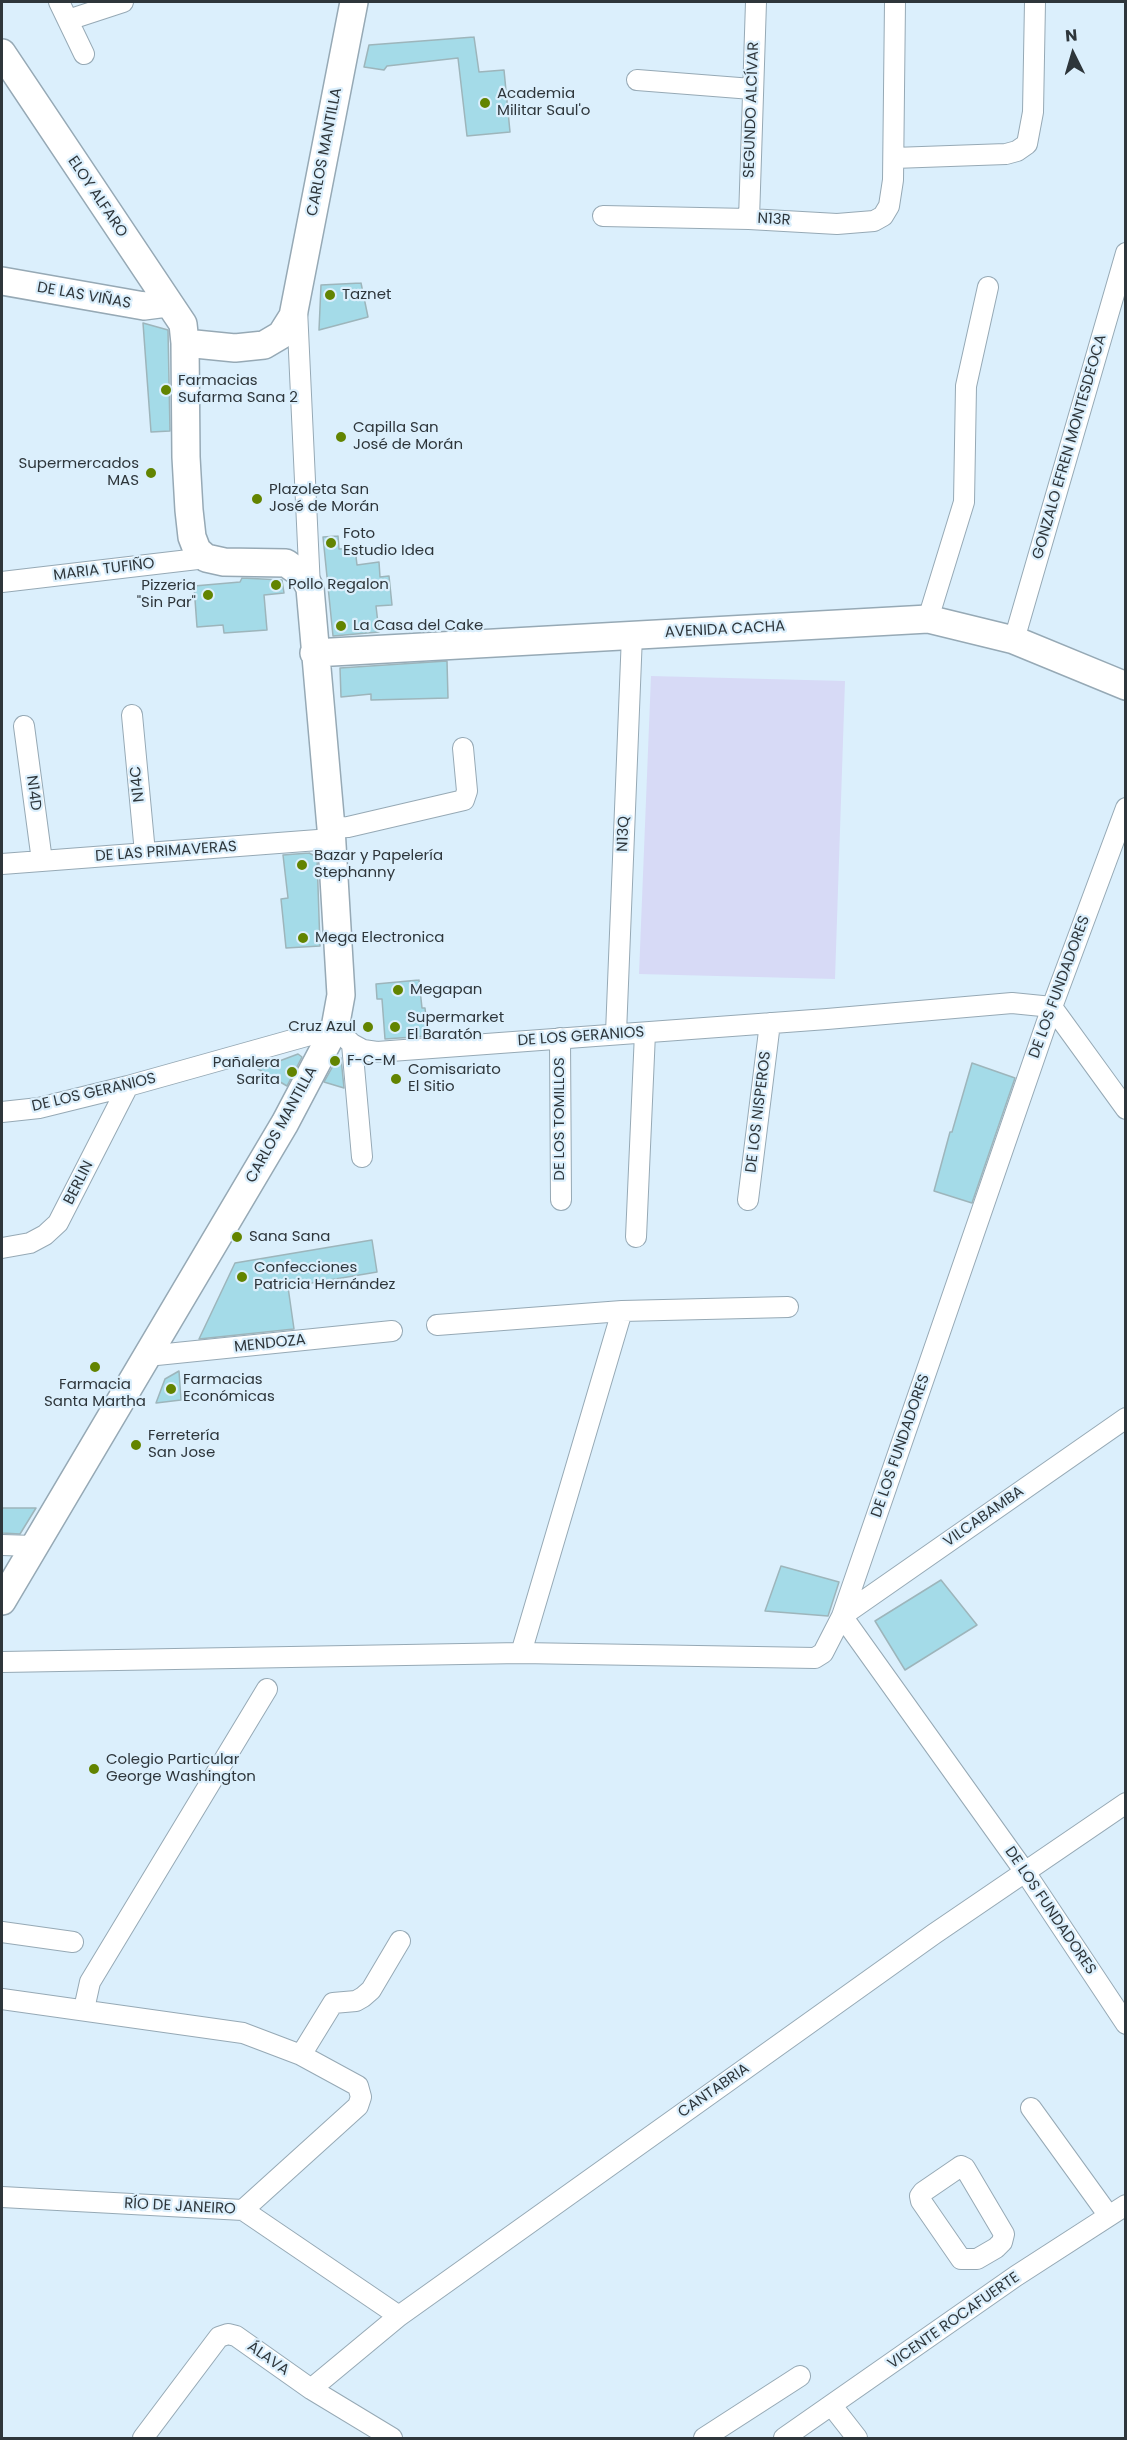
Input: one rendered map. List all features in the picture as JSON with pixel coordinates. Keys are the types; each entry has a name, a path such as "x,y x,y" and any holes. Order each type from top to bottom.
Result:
{"street":[{"path":"59,2 84,54"},
{"path":"68,20 123,2"},
{"name":"CARLOS MANTILLA","path":"297,303 354,2"},
{"name":"SEGUNDO ALCÍVAR","path":"749,219 756,2"},
{"name":"N13R","path":"603,216 749,219 837,224 879,219 886,213 889,206 894,158 895,2"},
{"path":"894,158 1006,154 1017,151 1027,144 1033,112 1035,2"},
{"name":"ELOY ALFARO","path":"2,53 183,324 189,510 192,537 197,550 206,558"},
{"path":"637,80 752,89"},
{"name":"GONZALO EFREN MONTESDEOCA","path":"1014,640 1116,320 1125,253"},
{"name":"DE LAS VIÑAS","path":"2,281 144,306 167,303"},
{"path":"928,619 964,502 966,386 988,287"},
{"path":"185,343 235,348 264,345 281,335 288,326 297,303"},
{"path":"297,303 310,588"},
{"path":"206,558 224,562 286,563 303,575 310,588"},
{"name":"MARIA TUFIÑO","path":"2,582 206,558"},
{"name":"CARLOS MANTILLA","path":"2,1600 285,1123 343,1036 331,833 310,588"},
{"name":"AVENIDA CACHA","path":"314,653 928,619 1014,640 1125,686"},
{"name":"N13Q","path":"616,1033 632,635"},
{"name":"N14C","path":"132,715 145,853"},
{"name":"N14D","path":"24,726 42,861"},
{"name":"DE LAS PRIMAVERAS","path":"2,864 145,853 331,833 464,800 467,791 463,748"},
{"name":"DE LOS FUNDADORES","path":"1125,808 1052,1007 843,1616 1025,1872 1125,2024"},
{"name":"DE LOS GERANIOS","path":"2,1112 39,1108 343,1036 363,1050 377,1052 1012,1003 1052,1007"},
{"path":"1052,1007 1125,1109"},
{"name":"DE LOS NISPEROS","path":"748,1200 770,1023"},
{"path":"636,1236 645,1033"},
{"path":"343,1036 362,1157"},
{"name":"DE LOS TOMILLOS","path":"560,1038 561,1200"},
{"name":"BERLIN","path":"2,1248 30,1243 45,1235 58,1223 128,1086"},
{"path":"437,1325 622,1311 788,1307"},
{"path":"521,1653 622,1311"},
{"name":"MENDOZA","path":"147,1356 393,1331"},
{"name":"VILCABAMBA","path":"843,1616 1125,1418"},
{"path":"2,1545 34,1546"},
{"path":"2,1662 521,1653 815,1658 823,1653 843,1616"},
{"path":"84,2009 90,1982 267,1689"},
{"name":"CANTABRIA","path":"311,2389 399,2316 934,1934 1125,1803"},
{"path":"2,1932 73,1942"},
{"path":"301,2055 333,2003 356,2001 371,1990 400,1941"},
{"path":"2,1999 243,2032 301,2055 358,2086 362,2097 358,2106 243,2210"},
{"path":"1031,2108 1117,2210"},
{"path":"957,2168 965,2168 1004,2234 1002,2242 996,2248 977,2259 961,2259 921,2201 920,2196 957,2168"},
{"name":"RÍO DE JANEIRO","path":"2,2197 243,2210 399,2316"},
{"name":"VICENTE ROCAFUERTE","path":"784,2439 1017,2276 1117,2210"},
{"path":"996,2248 1017,2276"},
{"name":"ÁLAVA","path":"144,2439 219,2337 228,2334 236,2336 311,2389 392,2439"},
{"path":"704,2439 800,2376"},
{"path":"832,2406 856,2439"}],"shaded area":[{"path":"651,676 845,681 835,979 639,974"}],"building":[{"name":"Academia Militar Saul'o","path":"474,37 479,72 504,70 510,132 467,136 458,58 387,66 384,70 364,67 369,45"},
{"path":"361,283 368,317 319,330 321,285"},
{"path":"143,323 168,330 170,431 151,432"},
{"path":"338,536 339,549 355,548 357,565 379,562 380,577 389,576 392,605 376,606 379,632 333,636 323,537"},
{"path":"242,578 282,580 284,593 264,595 267,630 224,633 223,625 197,627 194,586 240,582"},
{"path":"447,661 448,698 371,700 371,694 341,697 340,668"},
{"path":"309,853 317,857 320,946 286,948 281,899 288,898 283,855"},
{"path":"419,980 428,1036 385,1039 382,999 377,999 376,984"},
{"path":"298,1054 302,1057 287,1086 258,1069"},
{"path":"338,1057 341,1058 344,1088 324,1082"},
{"path":"972,1063 1015,1078 972,1203 934,1191"},
{"path":"372,1240 377,1272 288,1287 294,1329 199,1339 235,1263"},
{"path":"179,1371 181,1400 156,1403 165,1379"},
{"path":"2,1508 36,1508 20,1534 2,1533"},
{"path":"781,1566 839,1582 828,1616 765,1611"},
{"path":"941,1580 977,1625 905,1670 875,1621"}],"place":[{"name":"Academia Militar Saul'o","path":"485,103"},
{"name":"Taznet","path":"330,295"},
{"name":"Farmacias Sufarma Sana 2","path":"166,390"},
{"name":"Capilla San José de Morán","path":"341,437"},
{"name":"Supermercados MAS","path":"151,473"},
{"name":"Plazoleta San José de Morán","path":"257,499"},
{"name":"Foto Estudio Idea","path":"331,543"},
{"name":"Pollo Regalon","path":"276,585"},
{"name":"Pizzeria \"Sin Par\"","path":"208,595"},
{"name":"La Casa del Cake","path":"341,626"},
{"name":"Bazar y Papelería Stephanny","path":"302,865"},
{"name":"Mega Electronica","path":"303,938"},
{"name":"Megapan","path":"398,990"},
{"name":"Cruz Azul","path":"368,1027"},
{"name":"Supermarket El Baratón","path":"395,1027"},
{"name":"F-C-M","path":"335,1061"},
{"name":"Pañalera Sarita","path":"292,1072"},
{"name":"Comisariato El Sitio","path":"396,1079"},
{"name":"Sana Sana","path":"237,1237"},
{"name":"Confecciones Patricia Hernández","path":"242,1277"},
{"name":"Farmacia Santa Martha","path":"95,1367"},
{"name":"Farmacias Económicas","path":"171,1389"},
{"name":"Ferretería San Jose","path":"136,1445"},
{"name":"Colegio Particular George Washington","path":"94,1769"}]}
